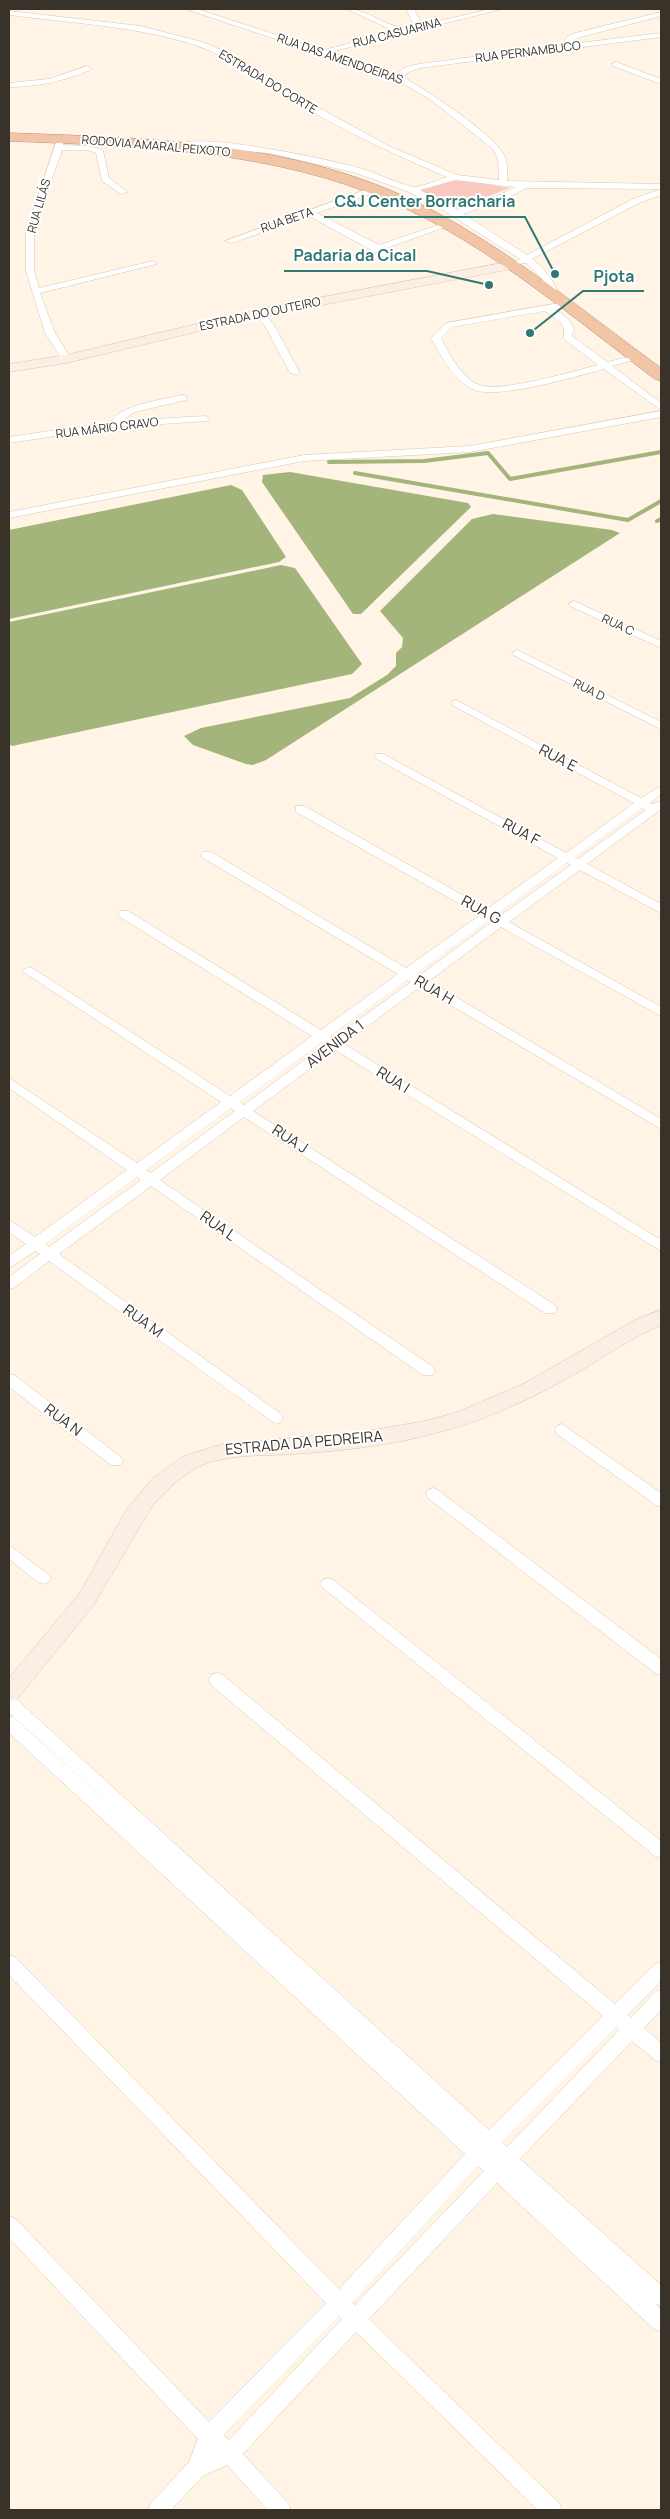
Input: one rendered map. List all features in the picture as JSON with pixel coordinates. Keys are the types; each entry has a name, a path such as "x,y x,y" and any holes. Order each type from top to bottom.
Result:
{"highway":[{"name":"RODOVIA AMARAL PEIXOTO","path":"9,137 60,143 171,145 264,159 324,173 373,190 422,211 512,265 556,303 661,376"}],"street":[{"path":"9,13 22,9"},
{"name":"RUA DAS AMENDOEIRAS","path":"193,9 290,42 325,51 398,77 418,87 496,148 502,159 503,183"},
{"path":"351,9 403,32"},
{"path":"410,9 419,28"},
{"name":"RUA CASUARINA","path":"325,51 498,9"},
{"name":"ESTRADA DO CORTE","path":"9,13 141,28 199,44 231,56 308,106 386,148 455,176 524,185 661,186"},
{"path":"566,47 570,38 578,35 661,14"},
{"name":"RUA PERNAMBUCO","path":"398,77 401,72 411,68 661,35"},
{"path":"616,64 661,82"},
{"path":"9,85 55,81 87,68"},
{"path":"60,143 90,148 100,152 105,180 124,192"},
{"name":"RUA LILÁS","path":"60,143 30,231 30,270 34,292 50,333 66,359"},
{"path":"171,145 226,146 318,161 412,190 456,213 528,258 548,277 556,303 570,329 567,337 661,407"},
{"name":"ESTRADA DO CORTE","path":"412,190 455,176"},
{"path":"456,213 505,196 524,185"},
{"path":"628,186 636,201"},
{"name":"RUA BETA","path":"229,242 373,190"},
{"path":"512,265 636,201 661,192"},
{"path":"309,212 382,251 447,225"},
{"path":"34,292 153,264"},
{"name":"ESTRADA DO OUTEIRO","path":"9,368 66,359 259,313 512,265"},
{"path":"556,303 449,325 436,338 448,360 478,388 499,388 604,366 634,357"},
{"path":"259,313 269,325 294,373"},
{"path":"115,424 118,417 132,410 183,398"},
{"path":"9,515 304,458 470,448 661,414"},
{"name":"RUA MÁRIO CRAVO","path":"9,440 115,424 205,418"},
{"name":"RUA C","path":"574,604 661,645"},
{"name":"RUA D","path":"517,653 661,726"},
{"name":"RUA E","path":"456,703 642,803 659,809"},
{"name":"RUA F","path":"379,756 661,909"},
{"name":"AVENIDA 1","path":"9,1284 246,1111 419,980 502,921 573,860 661,789"},
{"name":"RUA G","path":"300,809 661,1012"},
{"name":"AVENIDA 1","path":"9,1263 232,1102 320,1035 489,915 573,860 659,809"},
{"name":"RUA H","path":"207,855 661,1125"},
{"name":"RUA I","path":"124,914 661,1246"},
{"name":"RUA J","path":"28,972 550,1309"},
{"name":"RUA L","path":"9,1082 428,1371"},
{"name":"RUA M","path":"9,1225 276,1418"},
{"name":"ESTRADA DA PEDREIRA","path":"9,1693 87,1599 133,1517 172,1473 189,1461 208,1453 229,1449 288,1447 371,1439 462,1418 530,1389 642,1325 661,1317"},
{"name":"RUA N","path":"9,1380 116,1461"},
{"path":"562,1430 661,1501"},
{"path":"432,1494 661,1668"},
{"path":"9,1551 43,1578"},
{"path":"328,1584 661,1851"},
{"path":"217,1680 661,2054"},
{"path":"9,1703 192,1880 501,2166 638,2288 661,2322"},
{"path":"9,1723 192,1880"},
{"path":"9,1963 339,2303 552,2510"},
{"path":"196,2469 230,2454 501,2166 624,2022 661,1970"},
{"path":"158,2510 196,2469 209,2436 339,2303 483,2148 624,2022 661,1998"},
{"path":"9,2226 209,2436 230,2454 281,2510"},
{"path":"638,2288 661,2297"}],"shaded area":[{"path":"448,181 469,181 510,188 455,209 422,193 421,189"},
{"path":"290,472 468,503 471,507 361,614 353,614 262,482 263,475"},
{"path":"231,485 242,490 286,557 279,562 9,619 9,530"},
{"path":"493,514 612,530 620,533 266,760 253,765 246,764 193,745 184,736 201,728 350,698 387,675 396,666 396,653 402,647 403,638 380,611 472,519"},
{"path":"281,565 295,568 362,664 352,674 12,746 9,744 9,622"}],"waterway":[{"path":"329,462 424,461 488,453 510,479 661,452"},
{"path":"355,473 628,520 661,501"},
{"path":"657,521 661,519"}],"place":[{"name":"C&J Center Borracharia","path":"555,274"},
{"name":"Padaria da Cical","path":"489,285"},
{"name":"Pjota","path":"530,333"}]}
